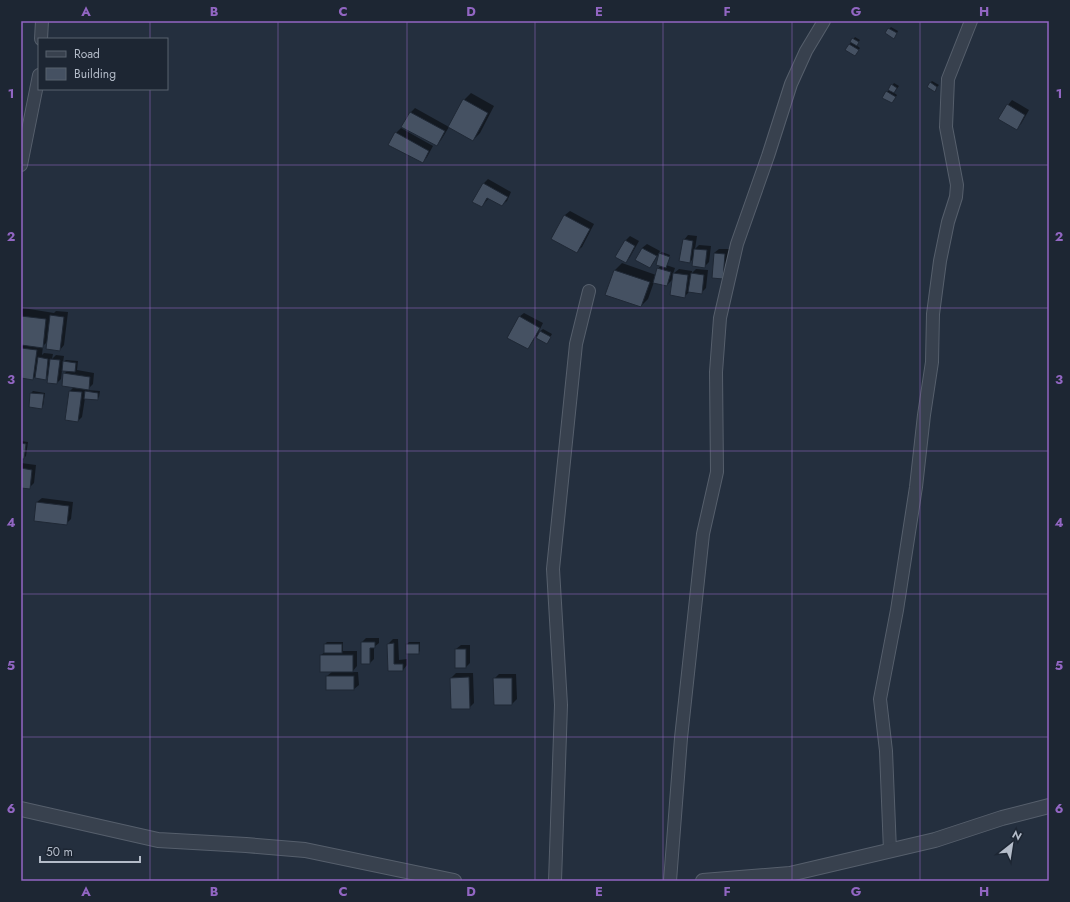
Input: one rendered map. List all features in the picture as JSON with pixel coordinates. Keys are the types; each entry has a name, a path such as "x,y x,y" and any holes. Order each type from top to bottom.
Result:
{"street":[{"path":"41,38 42,21"},
{"path":"670,881 680,738 702,534 717,472 716,372 720,318 737,244 768,156 791,84 806,51 824,21"},
{"path":"890,851 886,752 880,699 897,610 916,487 924,415 932,362 933,314 940,261 948,222 956,197 957,185 946,128 948,79 971,21"},
{"path":"21,165 38,81"},
{"path":"555,881 561,705 553,569 576,344 589,291"},
{"path":"703,881 790,874 935,840 1002,818 1049,806"},
{"path":"21,809 158,840 305,850 454,881"}],"building":[{"path":"888,28 897,33 894,39 885,33"},
{"path":"852,38 859,42 857,46 850,42"},
{"path":"849,44 859,50 855,56 845,50"},
{"path":"930,82 937,87 935,92 927,87"},
{"path":"891,84 897,88 894,93 888,90"},
{"path":"886,91 896,97 892,103 882,98"},
{"path":"463,99 488,113 473,141 448,127"},
{"path":"1007,104 1025,115 1017,130 998,119"},
{"path":"410,112 445,131 437,146 401,127"},
{"path":"395,132 429,151 423,163 388,145"},
{"path":"483,183 508,197 502,206 487,198 482,207 472,202"},
{"path":"564,215 590,229 577,253 551,239"},
{"path":"683,239 693,241 690,263 679,261"},
{"path":"625,240 635,246 626,263 615,257"},
{"path":"642,248 657,256 650,268 635,260"},
{"path":"694,249 707,250 705,268 692,266"},
{"path":"659,253 670,257 666,268 656,265"},
{"path":"714,253 725,254 723,279 712,278"},
{"path":"657,268 671,272 667,286 653,283"},
{"path":"614,270 650,282 641,307 605,295"},
{"path":"673,273 688,275 685,298 670,295"},
{"path":"691,273 704,275 702,294 688,292"},
{"path":"50,315 64,317 60,351 46,349"},
{"path":"21,316 46,319 43,348 21,345"},
{"path":"519,316 540,328 528,349 507,338"},
{"path":"540,331 551,337 547,344 536,338"},
{"path":"21,348 37,350 33,380 21,378"},
{"path":"38,357 48,359 46,380 35,378"},
{"path":"50,359 60,360 57,384 47,383"},
{"path":"63,361 76,363 75,372 62,371"},
{"path":"63,373 90,377 89,390 62,386"},
{"path":"69,391 82,392 78,422 65,420"},
{"path":"85,391 98,393 98,400 84,399"},
{"path":"30,393 44,394 42,409 29,407"},
{"path":"21,443 26,444 24,459 21,459"},
{"path":"21,468 32,470 30,489 21,488"},
{"path":"36,502 69,506 67,525 34,521"},
{"path":"361,642 375,642 375,648 370,648 370,664 361,664"},
{"path":"394,643 394,664 403,664 403,671 388,671 387,644"},
{"path":"324,644 342,644 342,653 324,653"},
{"path":"406,644 419,644 419,654 406,654"},
{"path":"455,649 466,649 466,668 455,668"},
{"path":"320,655 353,655 353,672 320,672"},
{"path":"326,676 354,676 354,690 326,690"},
{"path":"469,677 470,709 451,709 450,678"},
{"path":"493,678 512,678 512,705 494,705"}]}
